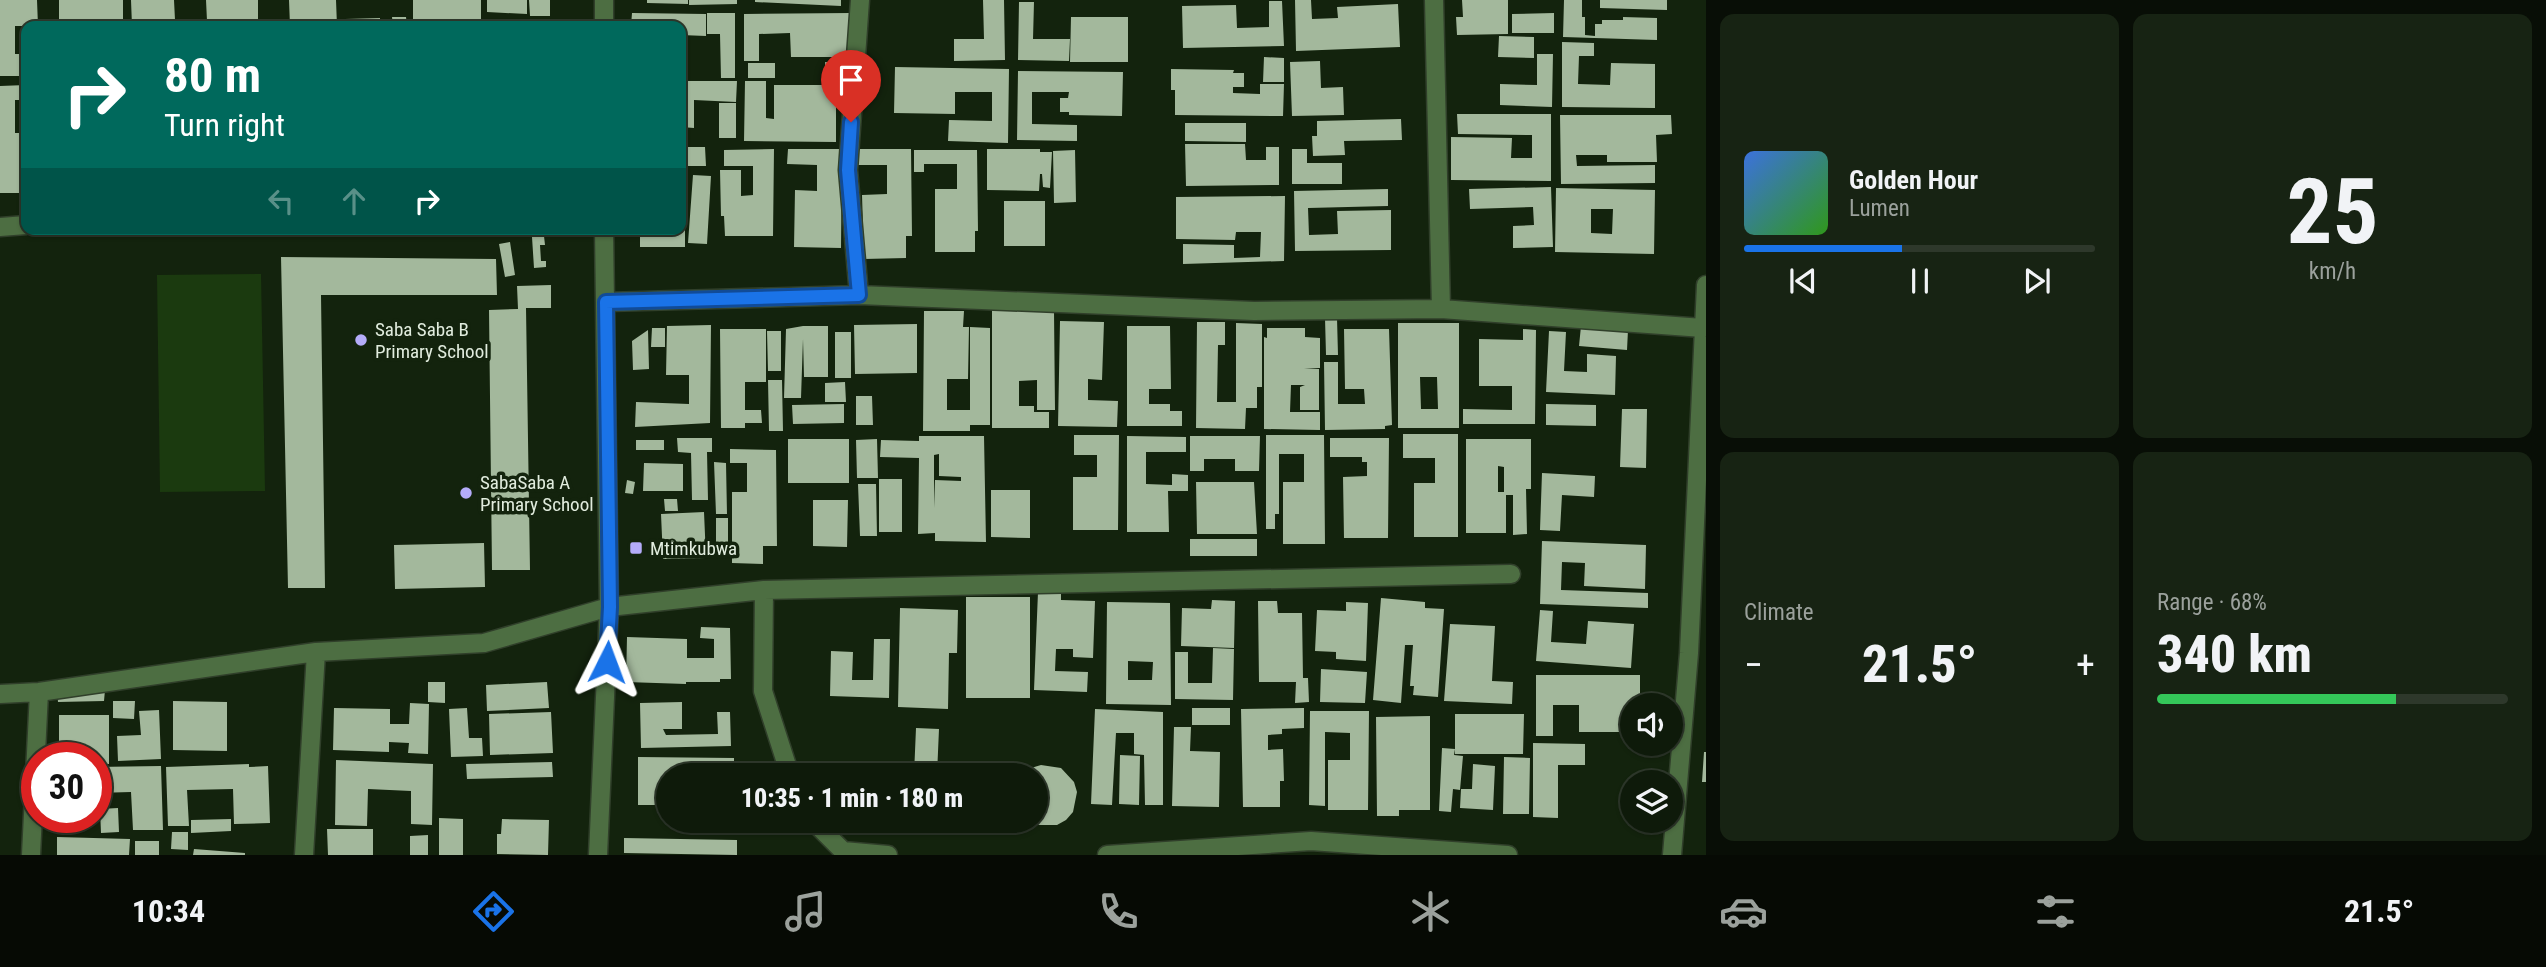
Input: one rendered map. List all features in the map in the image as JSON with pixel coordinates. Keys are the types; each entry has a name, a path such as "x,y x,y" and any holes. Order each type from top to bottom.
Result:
{"street":[{"path":"604,0 604,21"},
{"path":"859,295 848,170 860,0"},
{"path":"1434,0 1441,309"},
{"path":"0,227 21,225"},
{"path":"598,855 610,607 604,235"},
{"path":"1672,855 1697,655 1706,285"},
{"path":"606,302 859,295 1254,311 1441,309 1703,328"},
{"path":"0,694 40,692 316,652 484,643 610,607 764,590 1511,574"},
{"path":"764,590 763,691 786,763"},
{"path":"304,855 316,652"},
{"path":"31,855 40,692"},
{"path":"825,833 843,851 888,855"},
{"path":"1107,855 1311,841 1508,855"}],"green space":[{"path":"261,274 265,491 160,492 157,275"}],"building":[{"path":"0,0 37,0 38,21 21,21 21,26 15,26 15,54 21,54 21,76 0,76"},
{"path":"59,0 123,0 123,21 59,21"},
{"path":"131,0 174,0 175,20 195,20 195,21 132,21"},
{"path":"206,0 258,0 258,19 207,21"},
{"path":"289,0 336,0 337,21 290,21"},
{"path":"413,0 481,0 481,21 413,21"},
{"path":"487,0 527,0 527,14 487,12"},
{"path":"529,0 550,0 550,16 530,16"},
{"path":"647,0 688,0 688,4 647,3"},
{"path":"689,0 737,0 737,4 689,5"},
{"path":"841,0 841,6 755,2"},
{"path":"983,0 1004,0 1005,60 954,61 954,39 984,39"},
{"path":"1295,0 1311,0 1312,19 1338,18 1337,7 1398,4 1400,47 1296,51"},
{"path":"1462,0 1508,0 1508,34 1457,35 1456,17 1463,17"},
{"path":"1564,0 1582,0 1585,35 1595,36 1595,24 1602,24 1602,20 1623,20 1623,17 1657,18 1657,40 1563,37"},
{"path":"1600,0 1667,0 1667,10 1600,8"},
{"path":"1269,1 1282,1 1284,46 1183,48 1182,6 1236,5 1237,28 1269,27"},
{"path":"1019,2 1034,2 1033,39 1070,39 1069,61 1018,60"},
{"path":"632,13 706,14 706,36 686,35 686,21 631,21"},
{"path":"707,13 735,13 735,78 721,78 720,34 707,34"},
{"path":"851,13 851,57 791,57 790,33 759,34 759,61 744,61 744,14"},
{"path":"1554,13 1554,33 1512,33 1512,14"},
{"path":"392,17 406,17 406,21 392,21"},
{"path":"1071,17 1128,17 1128,62 1070,62"},
{"path":"380,18 380,21 345,21"},
{"path":"1499,36 1534,37 1534,58 1498,57"},
{"path":"1562,42 1594,43 1594,56 1579,56 1578,84 1610,85 1611,63 1655,64 1655,108 1562,107"},
{"path":"1537,54 1553,54 1552,107 1500,105 1500,84 1537,85"},
{"path":"1264,57 1284,58 1284,82 1263,82"},
{"path":"1320,61 1321,88 1343,87 1344,115 1292,116 1290,62"},
{"path":"825,62 851,62 851,79 825,79"},
{"path":"748,63 775,63 775,78 748,78"},
{"path":"895,67 1009,69 1008,143 948,141 949,120 992,121 992,92 955,92 955,114 894,113"},
{"path":"1171,69 1234,70 1233,73 1244,73 1244,87 1233,87 1233,93 1260,94 1260,84 1284,84 1283,116 1175,115 1175,90 1171,90"},
{"path":"1018,71 1123,72 1122,116 1069,115 1069,112 1060,112 1060,98 1068,98 1069,92 1032,92 1032,124 1077,125 1077,141 1017,140"},
{"path":"686,81 737,81 736,102 694,100 694,128 686,127"},
{"path":"745,81 766,81 766,118 774,119 774,85 836,85 836,142 744,141"},
{"path":"21,85 21,100 15,100 15,133 21,133 21,193 0,193 0,86"},
{"path":"719,103 736,103 736,138 719,138"},
{"path":"1457,114 1551,114 1551,181 1451,180 1451,137 1512,138 1511,158 1532,158 1532,135 1458,134"},
{"path":"1560,115 1671,115 1672,134 1656,135 1657,162 1607,162 1607,155 1576,155 1577,166 1655,165 1655,183 1561,184"},
{"path":"1401,119 1402,140 1344,141 1345,155 1313,156 1312,136 1317,136 1317,121"},
{"path":"1185,123 1246,123 1246,142 1185,141"},
{"path":"1185,144 1245,144 1246,160 1266,160 1266,147 1279,147 1279,185 1186,186"},
{"path":"686,147 705,147 706,166 686,166"},
{"path":"774,149 773,236 725,236 724,216 721,216 720,170 741,170 741,196 753,195 753,166 724,166 724,150"},
{"path":"788,149 842,149 841,248 794,247 795,190 817,191 817,165 787,164"},
{"path":"852,149 911,149 912,236 906,236 906,258 864,259 862,195 887,194 887,165 853,165"},
{"path":"987,149 1040,149 1040,152 1052,152 1050,188 1043,187 1040,174 1039,191 987,190"},
{"path":"1292,149 1307,149 1307,163 1342,163 1342,184 1292,184"},
{"path":"914,150 977,150 978,231 975,231 975,252 935,252 935,189 957,189 957,164 924,164 924,172 914,172"},
{"path":"1075,150 1076,202 1054,203 1053,151"},
{"path":"693,175 711,176 707,244 688,243"},
{"path":"1551,187 1553,247 1513,248 1513,226 1534,225 1533,207 1470,209 1469,189"},
{"path":"1556,188 1655,190 1654,254 1555,252","holes":["1591,209 1613,209 1612,234 1591,233"]},
{"path":"1388,189 1388,206 1308,208 1309,235 1338,234 1337,211 1391,210 1391,250 1295,251 1294,191"},
{"path":"1285,196 1284,261 1183,264 1183,244 1234,245 1234,258 1260,257 1261,232 1236,232 1235,240 1176,239 1176,197"},
{"path":"1004,201 1045,201 1045,246 1004,246"},
{"path":"640,235 685,235 685,247 640,247"},
{"path":"544,236 545,245 540,245 541,261 546,261 546,267 534,268 532,237"},
{"path":"510,242 515,275 505,277 499,244"},
{"path":"281,257 496,259 497,295 321,295 325,588 288,588"},
{"path":"551,285 551,308 526,308 530,570 492,570 489,310 518,309 517,286"},
{"path":"992,303 1011,303 1011,311 1054,311 1055,410 1037,410 1037,380 1019,381 1019,406 1034,406 1034,412 1049,412 1049,428 992,428"},
{"path":"924,311 964,311 963,327 969,327 968,379 947,379 947,410 970,410 970,327 990,328 990,425 970,425 970,431 923,431"},
{"path":"1325,318 1337,318 1338,355 1326,355"},
{"path":"1060,321 1104,322 1102,380 1088,379 1088,400 1118,401 1117,427 1058,426"},
{"path":"1197,322 1225,322 1225,345 1218,345 1217,402 1236,402 1236,323 1262,324 1262,387 1257,387 1257,408 1246,408 1245,429 1196,428"},
{"path":"1398,323 1459,323 1459,428 1398,428","holes":["1420,377 1437,377 1438,409 1421,409"]},
{"path":"917,324 917,373 855,374 854,325"},
{"path":"711,325 710,423 635,427 636,402 689,404 689,375 666,375 667,326"},
{"path":"828,326 828,377 804,377 803,339 801,398 784,398 786,329"},
{"path":"1127,326 1170,326 1171,389 1149,389 1149,404 1170,404 1170,411 1182,411 1182,426 1127,426"},
{"path":"1581,326 1628,330 1627,350 1579,346"},
{"path":"652,328 665,328 665,347 651,347"},
{"path":"1267,328 1305,328 1305,337 1320,338 1320,368 1304,368 1319,369 1319,410 1300,410 1300,387 1305,385 1291,385 1290,412 1320,412 1320,430 1264,429 1264,337 1267,338"},
{"path":"720,329 766,329 766,382 745,382 745,410 761,410 762,423 745,423 745,428 721,428"},
{"path":"1344,329 1389,329 1392,425 1385,426 1385,429 1325,430 1324,362 1338,362 1338,404 1365,404 1364,389 1345,389"},
{"path":"1523,329 1536,330 1535,424 1463,424 1463,409 1512,410 1512,386 1479,386 1479,339 1523,340"},
{"path":"648,330 649,369 633,370 632,341"},
{"path":"767,331 781,331 781,371 768,371"},
{"path":"1549,331 1566,332 1564,371 1587,372 1587,354 1616,356 1615,395 1546,392"},
{"path":"835,332 851,332 851,378 835,378"},
{"path":"768,380 782,380 783,431 769,431"},
{"path":"845,382 846,402 825,402 825,383"},
{"path":"856,396 872,396 873,425 856,425"},
{"path":"844,404 844,423 793,424 792,405"},
{"path":"1546,404 1596,405 1596,426 1546,425"},
{"path":"1622,409 1647,409 1646,468 1620,467"},
{"path":"1403,434 1458,434 1458,537 1414,537 1414,483 1435,483 1435,458 1403,458"},
{"path":"1074,435 1119,435 1118,530 1073,530 1073,477 1097,477 1097,455 1074,455"},
{"path":"1266,435 1324,435 1325,544 1283,544 1283,482 1304,482 1304,454 1279,454 1279,514 1275,514 1275,529 1266,529"},
{"path":"919,436 984,436 986,542 935,541 935,533 918,534 919,458 880,457 881,440 919,441","holes":["939,454 939,476 961,477 961,481 935,480 934,508 934,455"]},
{"path":"1127,436 1186,437 1186,452 1146,452 1146,484 1172,485 1172,474 1188,475 1188,491 1168,491 1169,532 1127,532"},
{"path":"1190,436 1260,436 1259,471 1235,471 1235,459 1204,459 1204,471 1190,471"},
{"path":"677,438 712,438 712,452 707,452 708,500 692,500 691,453 678,452"},
{"path":"1330,438 1389,438 1388,538 1344,538 1343,477 1367,476 1367,462 1362,462 1362,457 1330,457"},
{"path":"788,439 849,439 849,483 788,483"},
{"path":"877,439 878,478 857,478 856,440"},
{"path":"1466,439 1531,439 1531,489 1526,489 1527,534 1513,535 1513,495 1506,495 1506,533 1466,533","holes":["1498,466 1504,467 1504,492 1498,492"]},
{"path":"636,440 664,440 664,450 636,450"},
{"path":"730,449 776,450 777,546 763,546 763,564 732,563 732,492 747,492 747,463 730,463"},
{"path":"714,462 726,463 727,514 716,514"},
{"path":"644,463 683,464 683,491 643,491"},
{"path":"1542,473 1595,476 1594,497 1562,495 1560,531 1540,530"},
{"path":"879,479 902,479 902,532 879,532"},
{"path":"627,480 635,482 633,494 625,493"},
{"path":"1196,482 1254,482 1257,534 1197,534"},
{"path":"858,484 876,484 877,536 860,536"},
{"path":"991,490 1030,490 1030,538 991,537"},
{"path":"664,499 677,499 678,511 665,511"},
{"path":"813,500 848,500 847,547 813,546"},
{"path":"704,512 706,558 663,559 661,514"},
{"path":"716,518 728,518 728,543 716,543"},
{"path":"1190,539 1257,539 1257,556 1190,556"},
{"path":"1542,541 1646,545 1645,589 1584,586 1585,563 1562,562 1561,590 1648,593 1648,608 1540,604"},
{"path":"484,543 485,587 395,589 394,545"},
{"path":"1038,592 1061,593 1061,600 1095,601 1093,658 1073,657 1073,649 1056,649 1055,671 1088,672 1087,692 1034,690"},
{"path":"966,597 1030,597 1030,698 966,698"},
{"path":"1381,598 1425,602 1425,608 1444,609 1438,697 1413,695 1414,686 1410,686 1413,645 1405,645 1401,703 1373,700"},
{"path":"1212,600 1235,601 1234,648 1181,646 1182,608 1211,609"},
{"path":"1258,601 1277,601 1278,613 1302,613 1303,678 1308,678 1309,702 1295,703 1296,682 1259,682"},
{"path":"1107,602 1170,603 1171,705 1106,704","holes":["1128,661 1153,662 1152,680 1128,680"]},
{"path":"1346,602 1368,603 1366,661 1336,659 1336,652 1315,651 1317,610 1346,611"},
{"path":"900,608 958,610 957,653 949,653 948,709 898,707"},
{"path":"1540,610 1553,611 1551,642 1586,644 1588,621 1634,624 1631,668 1536,661"},
{"path":"1450,624 1495,626 1492,681 1513,682 1512,704 1444,701"},
{"path":"701,627 730,628 731,679 686,684 626,682 627,637 687,639 687,658 714,658 714,639 700,638"},
{"path":"874,639 890,639 889,698 830,696 831,651 853,652 852,680 873,680"},
{"path":"1213,648 1234,649 1233,700 1175,699 1175,652 1188,652 1188,683 1212,683"},
{"path":"1321,669 1367,672 1365,703 1320,702"},
{"path":"1536,675 1640,675 1640,693 1620,693 1620,732 1579,732 1579,705 1553,705 1553,736 1536,736"},
{"path":"428,682 445,682 445,703 428,702"},
{"path":"547,682 549,708 487,711 486,685"},
{"path":"105,690 104,701 58,702 57,691"},
{"path":"113,701 135,701 134,719 113,718"},
{"path":"173,701 227,702 227,751 173,750"},
{"path":"682,702 682,729 663,729 666,735 718,734 717,712 730,712 731,746 641,748 640,703"},
{"path":"410,703 429,704 428,754 408,753 409,743 389,742 389,752 333,750 334,708 390,709 390,724 409,724"},
{"path":"467,708 469,738 482,738 483,756 451,757 449,709"},
{"path":"1192,708 1230,708 1230,725 1192,725"},
{"path":"1304,708 1304,728 1282,729 1282,734 1268,735 1268,750 1283,749 1284,781 1280,781 1280,807 1243,807 1241,709"},
{"path":"1095,709 1163,712 1163,805 1145,805 1144,755 1134,754 1134,733 1116,733 1112,805 1091,804"},
{"path":"159,710 161,759 118,761 117,736 141,735 139,711"},
{"path":"1310,711 1369,711 1368,810 1328,810 1328,760 1350,760 1350,733 1325,732 1325,806 1309,805"},
{"path":"551,712 553,753 490,755 489,714"},
{"path":"1455,714 1524,714 1523,754 1455,754"},
{"path":"59,715 109,715 109,742 59,742"},
{"path":"1430,716 1430,810 1399,810 1399,816 1377,816 1376,717"},
{"path":"1174,727 1191,727 1190,751 1220,752 1219,807 1172,806"},
{"path":"916,728 939,729 938,763 915,763"},
{"path":"1533,743 1585,744 1585,765 1558,765 1558,818 1533,817"},
{"path":"1442,748 1455,749 1454,755 1463,756 1460,790 1453,789 1451,812 1439,811"},
{"path":"1704,752 1706,782 1702,782"},
{"path":"1120,755 1140,756 1139,805 1119,804"},
{"path":"638,757 734,758 734,763 656,763 656,805 638,805"},
{"path":"1504,757 1530,758 1529,814 1503,814"},
{"path":"336,760 433,764 432,825 411,824 411,791 368,789 367,826 335,825"},
{"path":"552,762 553,777 467,779 466,764"},
{"path":"249,764 249,767 268,766 270,823 234,824 233,789 187,790 189,826 168,826 166,767"},
{"path":"1473,764 1495,766 1493,810 1460,808 1461,789 1472,789"},
{"path":"161,766 163,830 133,830 131,792 112,793 112,767"},
{"path":"1048,766 1061,768 1074,782 1077,792 1073,812 1057,825 1048,825"},
{"path":"112,808 118,808 119,832 112,832"},
{"path":"439,818 463,819 463,855 439,855"},
{"path":"231,819 231,831 191,833 191,820"},
{"path":"502,819 549,820 548,855 497,854 497,834 501,834"},
{"path":"327,829 373,829 373,855 328,855"},
{"path":"172,832 188,832 188,850 171,849"},
{"path":"428,835 428,855 410,855 410,836"},
{"path":"57,837 130,839 129,855 57,855"},
{"path":"624,838 737,840 737,855 624,853"},
{"path":"135,841 159,841 159,855 135,855"},
{"path":"194,849 245,853 245,855 193,855"}],"place":[{"name":"Saba Saba B Primary School","path":"361,340"},
{"name":"SabaSaba A Primary School","path":"466,493"},
{"name":"Mtimkubwa","path":"636,548"}],"route":[{"path":"607,662 610,607 606,302 859,295 848,170 851,122"}]}
